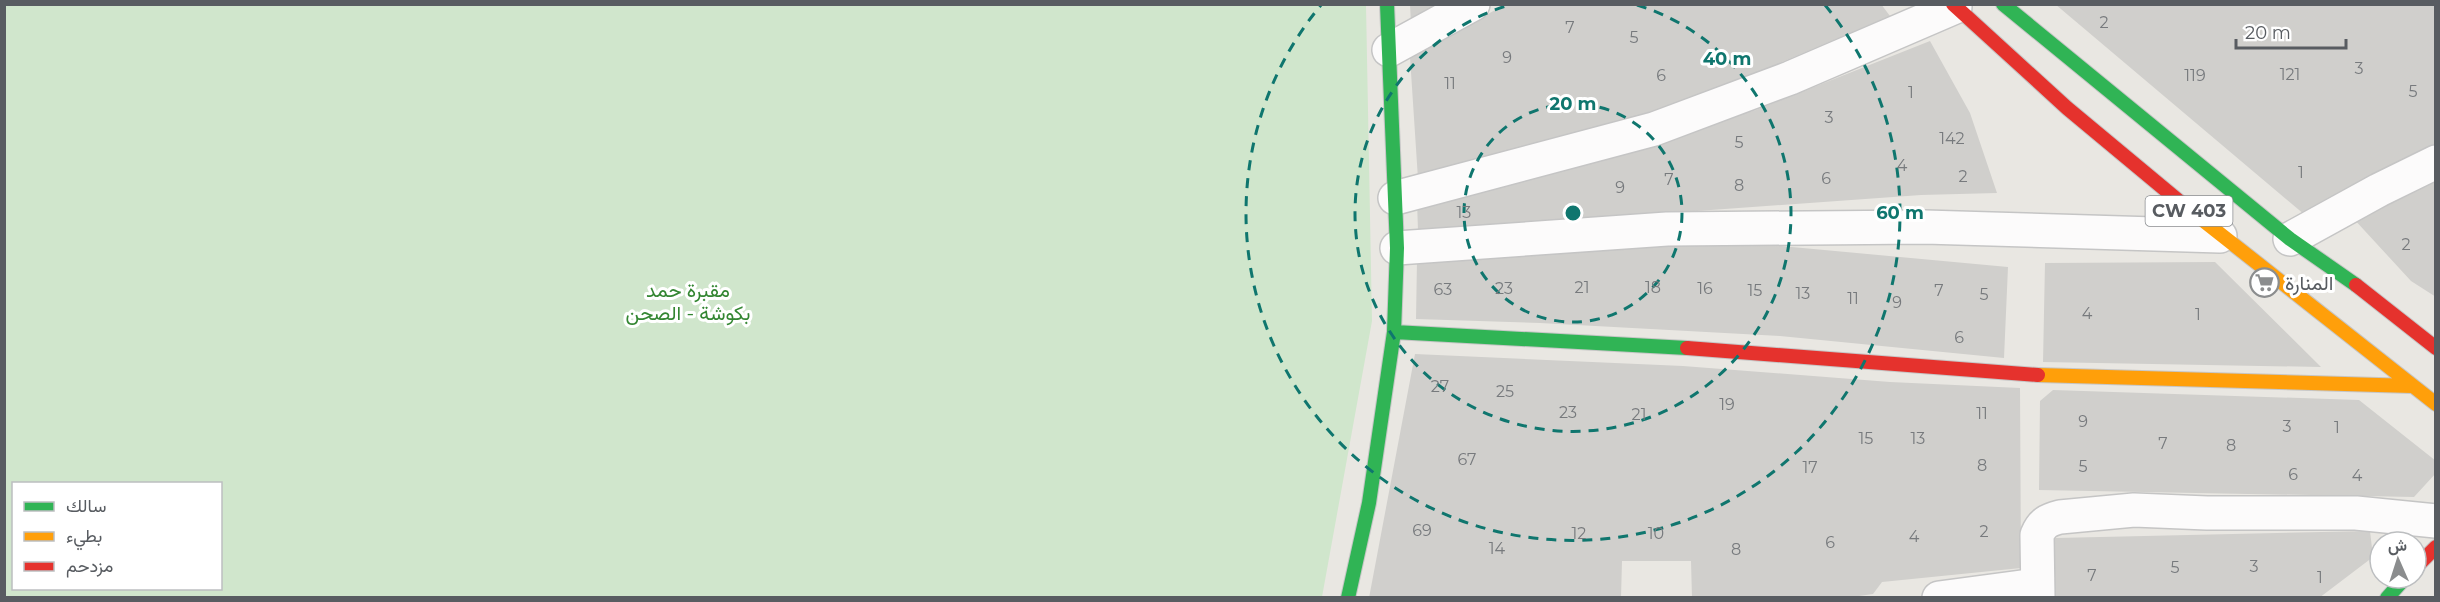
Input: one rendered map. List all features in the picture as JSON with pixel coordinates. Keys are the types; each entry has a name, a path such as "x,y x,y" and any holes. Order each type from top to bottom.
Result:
{"street":[{"path":"1348,597 1369,503 1394,332 1397,248 1387,4"},
{"path":"1389,50 1473,4"},
{"name":"CW 403","path":"2003,4 2290,239 2352,282 2436,348"},
{"path":"1395,198 1654,129 1790,78 1954,6"},
{"name":"CW 403","path":"1954,6 2067,108 2220,236 2436,404"},
{"path":"2290,239 2379,189 2436,162"},
{"path":"1397,248 1667,229 1924,227 2220,236"},
{"path":"1394,332 1710,350 2027,375 2412,386"},
{"path":"1939,597 2038,591 2037,535 2040,526 2048,520 2060,517 2134,510 2207,513 2356,513 2436,521"}],"green space":[{"name":"مقبرة حمد بكوشة - الصحن","path":"4,5 1366,5 1372,321 1322,597 5,597"}],"building":[{"path":"1410,4 1446,4 1411,24"},
{"path":"1506,4 1881,4 1890,16 1644,121 1418,179 1410,57"},
{"path":"2055,4 2436,4 2436,147 2305,215"},
{"path":"1930,41 1970,113 1997,193 1921,195 1418,231 1417,201 1589,160 1756,110"},
{"path":"2436,177 2436,297 2411,281 2353,218"},
{"path":"1625,245 1781,246 2008,267 2004,358 1780,336 1416,319 1417,260"},
{"path":"2215,262 2321,367 2043,362 2045,263"},
{"path":"1415,354 1683,366 1890,382 2020,388 2021,568 1882,582 1873,594 1845,598 1692,598 1691,561 1622,561 1621,598 1369,598"},
{"path":"2053,390 2359,400 2436,461 2436,473 2414,497 2039,490 2040,401"},
{"path":"2368,531 2368,561 2319,598 2051,598 2052,539"}],"traffic: fast":[{"path":"1348,598 1369,503 1394,332 1397,248 1387,4"},
{"path":"2003,4 2290,239 2356,285"},
{"path":"1394,332 1687,348"},
{"path":"2387,598 2394,590"}],"traffic: slow":[{"path":"2186,207 2436,404"},
{"path":"2038,375 2412,386"}],"traffic: jam":[{"path":"1953,4 2067,108 2186,207"},
{"path":"2356,285 2436,348"},
{"path":"1687,348 2038,375"},
{"path":"2428,555 2436,547"}],"place":[{"name":"المنارة","path":"2264,283"}]}
